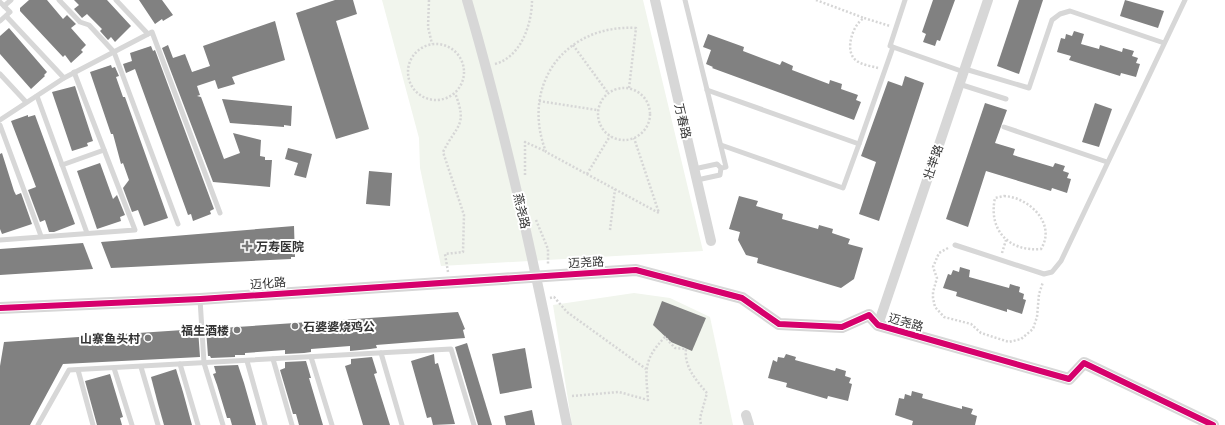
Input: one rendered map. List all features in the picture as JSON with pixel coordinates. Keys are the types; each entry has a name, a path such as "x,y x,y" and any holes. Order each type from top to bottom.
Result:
{"street":[{"name":"燕尧路","path":"467,0 487,66 537,276 567,425"},
{"name":"万春路","path":"655,0 712,242"},
{"name":"壮举路","path":"878,325 988,0"},
{"name":"迈尧路","path":"537,276 636,270 742,298 779,324 842,327 869,315 878,325 1069,379 1084,363 1213,425"},
{"name":"迈化路","path":"0,308 200,299 537,276"}],"lane":[{"path":"0,21 10,12 2,4 11,0"},
{"path":"59,0 80,22 89,25 114,52 178,224"},
{"path":"116,0 148,34"},
{"path":"685,0 726,167 721,168"},
{"path":"905,0 890,46 964,70 1029,88 1052,20 1060,14 1070,11 1164,43"},
{"path":"955,245 1044,274 1052,272 1062,260 1107,162 1185,0"},
{"path":"6,16 64,78"},
{"path":"0,120 74,72 152,32 220,213"},
{"path":"721,145 843,188 893,47"},
{"path":"0,240 134,230 74,72"},
{"path":"0,74 26,102"},
{"path":"960,84 1006,99"},
{"path":"707,90 859,144"},
{"path":"37,96 87,233"},
{"path":"0,125 41,236"},
{"path":"1004,127 1107,162"},
{"path":"62,165 104,150"},
{"path":"694,169 717,164 721,168"},
{"path":"697,180 720,175 721,168"},
{"path":"200,299 204,363 223,425"},
{"path":"38,425 69,370 451,350 474,425"},
{"path":"381,353 402,425"},
{"path":"311,357 332,425"},
{"path":"273,359 292,425"},
{"path":"247,361 266,425"},
{"path":"180,364 198,425"},
{"path":"141,366 158,425"},
{"path":"114,368 132,425"},
{"path":"78,370 93,425"}],"path":[{"path":"430,0 428,27 432,44"},
{"path":"487,66 498,63 508,57 520,44 528,30 532,14 532,0"},
{"path":"816,0 896,28"},
{"path":"864,18 859,21 855,28 850,47 852,56 856,61 885,71"},
{"path":"546,152 539,128 539,101 545,80 550,70 558,59 573,45 599,32 611,29 636,28 629,88"},
{"path":"432,44 446,46 452,49 461,60 464,74 460,87 455,93 442,100 428,99 421,96 411,85 408,70 413,56 424,46 432,44"},
{"path":"573,45 608,93"},
{"path":"620,88 629,88 640,93 645,98 650,111 648,124 644,130 634,138 620,140 610,136 599,124 597,110 599,103 608,93 620,88"},
{"path":"449,282 445,254 463,252 464,214 443,152 461,123 462,115 455,93"},
{"path":"539,101 597,110"},
{"path":"587,174 610,136"},
{"path":"525,178 525,142 659,213 634,138"},
{"path":"610,230 615,189"},
{"path":"1012,196 1020,198 1033,208 1042,222 1045,239 1041,249 1025,249 1017,247 1006,240 995,223 993,206 996,197 1012,196"},
{"path":"533,215 548,249 547,257 550,275"},
{"path":"1000,259 1006,240"},
{"path":"955,245 939,253 934,267 937,278 933,292 935,307 944,317 971,324 981,333 998,339 1009,342 1021,339 1033,329 1037,317 1039,294 1044,274"},
{"path":"542,299 554,297 567,312 646,370"},
{"path":"561,398 619,392 648,400 645,376 646,370 653,352 665,338 675,348 686,349 685,356 690,372 707,393 700,418 701,425"}],"shaded area":[{"path":"382,0 643,0 703,251 441,266 420,168 419,138"},
{"path":"634,293 670,298 710,317 733,425 572,425 553,305"}],"building":[{"path":"29,0 47,0 63,19 67,15 76,24 71,28 86,45 81,50 83,52 71,63 65,55 63,57 20,11 20,8"},
{"path":"74,0 107,0 131,26 115,42 111,37 108,40 100,31 102,29 87,14 82,18 74,9 79,5"},
{"path":"139,0 162,0 173,15 163,21 162,19 155,24"},
{"path":"335,0 353,0 357,14 336,21 369,129 336,139 296,13"},
{"path":"933,0 955,0 940,41 937,40 935,46 923,42 926,34 922,32"},
{"path":"1019,0 1043,0 1019,74 997,66"},
{"path":"1125,0 1164,11 1158,28 1120,16"},
{"path":"275,21 285,60 232,77 235,84 218,89 215,80 197,86 200,95 197,96 201,97 224,159 240,153 233,133 261,140 260,156 265,157 265,160 272,160 270,187 213,182 162,48 168,45 173,58 185,54 192,72 210,66 203,46"},
{"path":"9,28 47,72 44,75 45,76 31,89 0,54 0,36"},
{"path":"1074,31 1084,34 1081,44 1099,49 1100,45 1122,52 1123,48 1134,51 1132,56 1138,58 1136,63 1140,64 1136,77 1121,73 1120,76 1069,60 1071,56 1057,52 1061,38 1065,39 1066,34 1072,36"},
{"path":"708,34 744,47 743,51 780,65 782,61 793,66 792,70 829,84 830,80 842,84 841,89 858,95 856,100 861,102 854,120 712,68 713,67 706,64 711,50 703,47"},
{"path":"151,46 153,51 155,50 214,209 210,211 211,214 193,221 191,214 188,215 135,69 126,73 123,64 132,61 130,53"},
{"path":"111,65 112,68 115,67 119,76 116,77 123,97 125,97 168,218 144,226 138,210 132,212 123,188 129,180 123,163 121,164 113,134 111,134 90,72"},
{"path":"905,76 924,83 879,221 859,214 876,162 861,156 888,81 902,86"},
{"path":"75,86 93,141 87,143 88,146 72,151 52,92"},
{"path":"222,99 292,106 291,126 284,125 284,127 230,123"},
{"path":"985,103 1007,110 995,143 1015,149 1013,155 1053,167 1055,163 1065,166 1063,171 1069,173 1067,178 1071,179 1067,193 1052,188 1051,191 986,171 968,227 946,219"},
{"path":"1095,103 1112,109 1099,147 1082,142"},
{"path":"28,115 28,117 35,115 75,224 54,232 49,232 45,220 40,222 28,190 36,187 11,121"},
{"path":"288,148 312,154 306,178 294,175 298,163 285,159"},
{"path":"2,153 14,191 16,195 21,193 32,224 2,234 0,229 0,154"},
{"path":"100,163 113,199 117,195 125,215 120,217 121,221 97,229 77,171"},
{"path":"369,171 392,173 390,206 366,204"},
{"path":"739,196 758,201 756,206 783,214 782,219 818,229 819,225 833,229 832,233 850,239 848,244 863,248 854,279 841,288 757,263 758,258 746,255 738,240 740,232 729,229"},
{"path":"294,226 295,257 291,257 291,259 111,268 101,242"},
{"path":"83,243 93,269 0,275 0,249"},
{"path":"960,267 970,270 969,277 1009,288 1010,284 1020,287 1019,292 1024,294 1023,299 1026,300 1022,314 1007,309 1007,312 956,296 957,292 943,288 948,274 951,275 953,270 959,272"},
{"path":"662,301 706,318 692,351 671,342 653,325"},
{"path":"458,312 465,329 463,330 465,338 376,345 377,348 350,351 350,346 311,349 311,352 304,353 285,354 285,350 245,353 245,355 235,355 235,357 211,358 208,356 206,329"},
{"path":"198,329 200,357 63,364 30,425 0,425 0,366 4,342"},
{"path":"467,343 492,425 478,425 455,347"},
{"path":"525,348 532,388 500,394 492,354"},
{"path":"434,354 435,364 438,363 455,424 433,425 431,417 427,418 411,361"},
{"path":"786,354 796,357 795,360 835,371 836,368 846,371 845,376 851,378 849,383 852,384 848,401 828,396 827,399 786,387 787,383 768,378 773,360 777,362 778,357 784,358"},
{"path":"372,357 377,373 374,374 390,425 363,425 345,366 351,364 351,359"},
{"path":"306,361 311,378 309,378 323,425 299,425 296,414 293,414 280,370 285,368 285,362"},
{"path":"238,365 256,425 232,425 230,418 227,418 213,374 216,373 214,366"},
{"path":"176,369 192,425 164,425 158,404 151,377"},
{"path":"110,374 123,417 120,418 122,425 97,425 85,381"},
{"path":"912,391 923,394 922,398 962,409 962,406 973,409 971,414 977,416 975,425 912,425 913,421 895,415 899,398 904,399 905,394 911,396"},
{"path":"532,410 535,425 506,425 504,416"}],"cycle path":[{"path":"0,308 200,299 636,270 742,298 779,324 842,327 869,315 878,325 1069,379 1084,363 1213,425"}],"place":[{"name":"万寿医院","path":"247,246"},
{"name":"石婆婆烧鸡公","path":"295,326"},
{"name":"福生酒楼","path":"237,330"},
{"name":"山寨鱼头村","path":"148,338"}]}
